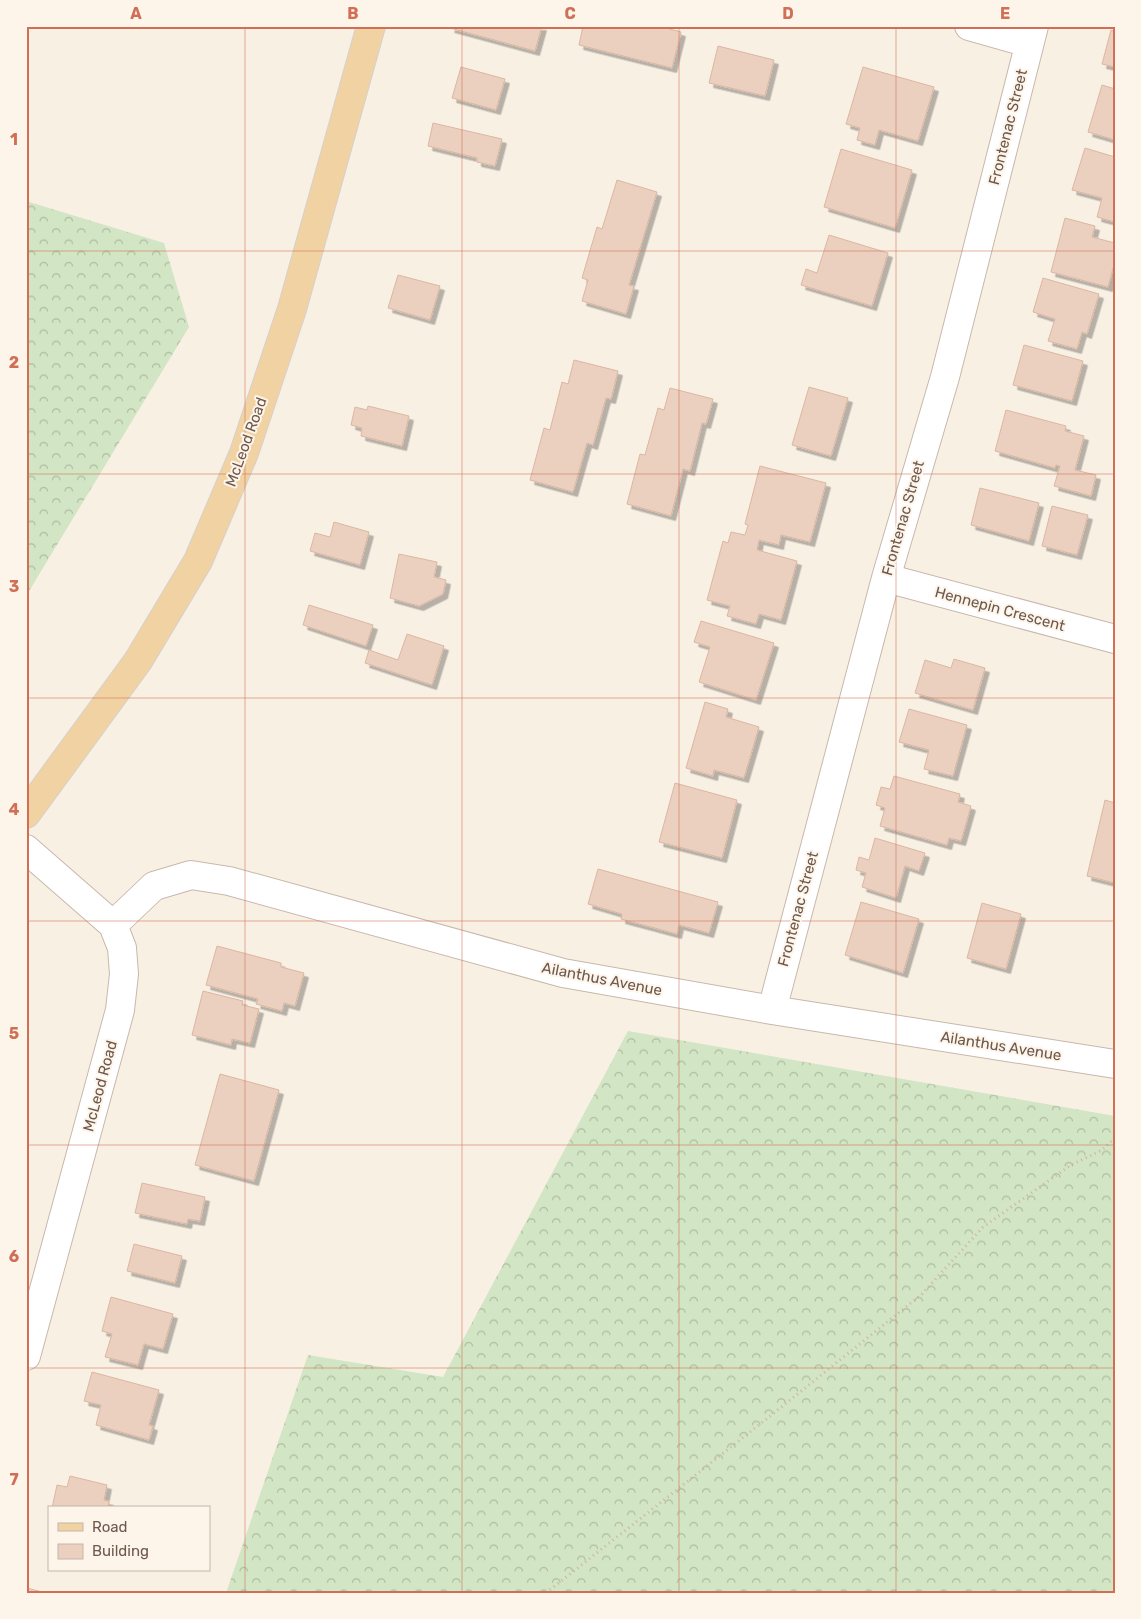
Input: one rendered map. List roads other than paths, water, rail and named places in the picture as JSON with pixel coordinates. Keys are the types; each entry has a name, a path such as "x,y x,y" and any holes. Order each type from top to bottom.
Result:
{"main road":[{"name":"McLeod Road","path":"26,814 138,661 198,561 244,454 289,318 371,26"}],"street":[{"path":"969,26 1032,34"},
{"name":"Frontenac Street","path":"772,1010 886,578 945,377 1032,34"},
{"name":"Hennepin Crescent","path":"886,578 1115,639"},
{"name":"McLeod Road","path":"26,849 113,925 122,948 124,966 120,1010 26,1356"},
{"name":"Ailanthus Avenue","path":"113,925 154,886 191,875 229,880 563,973 772,1010 1115,1064"}]}
